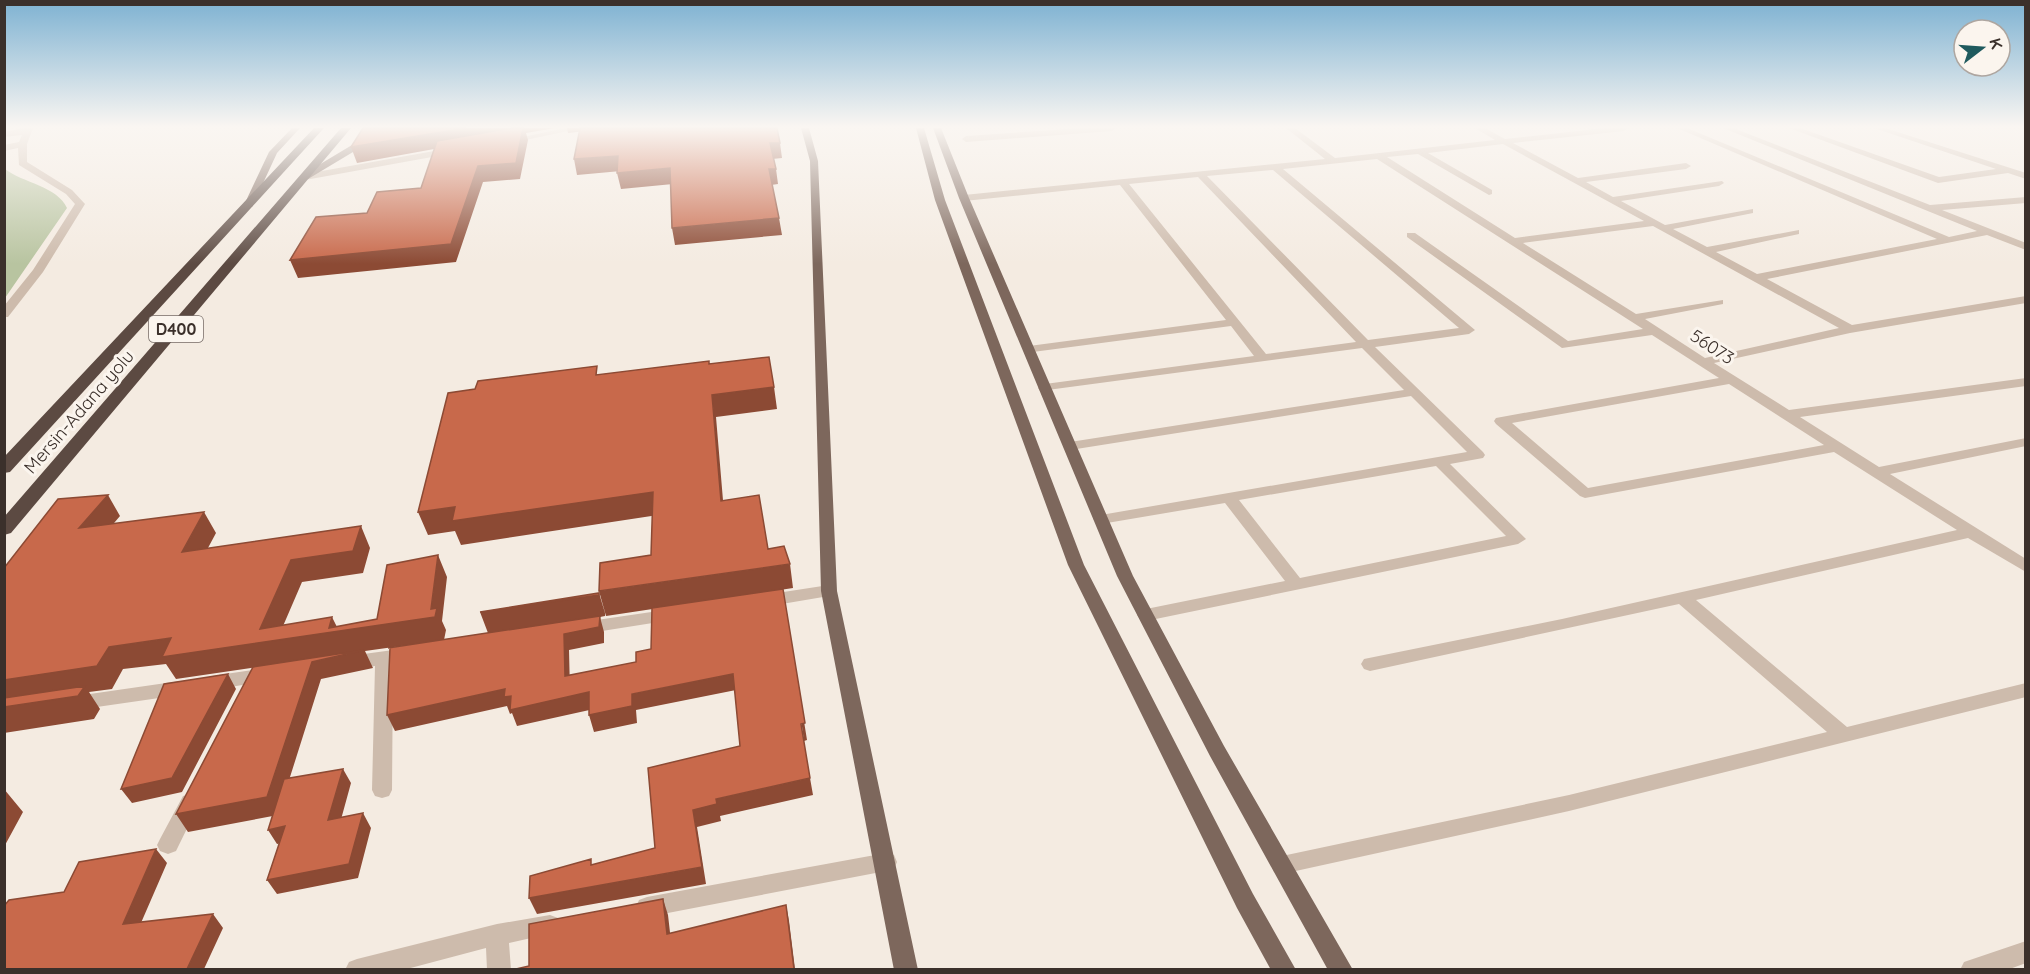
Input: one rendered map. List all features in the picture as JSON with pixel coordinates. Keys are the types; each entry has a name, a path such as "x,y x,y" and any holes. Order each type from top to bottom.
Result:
{"highway":[{"name":"Mersin-Adana yolu","path":"4,468 278,173"},
{"name":"Mersin-Adana yolu","path":"4,529 308,173"}],"main road":[{"path":"249,205 263,173"},
{"path":"305,177 311,173"},
{"path":"814,173 829,591 906,969"},
{"path":"933,173 940,200 1076,565 1245,901 1284,969"},
{"path":"955,173 1125,576 1217,751 1341,969"}],"street":[{"path":"4,314 37,272 80,204 69,192 39,173"},
{"path":"305,177 324,173"},
{"path":"964,198 1206,173"},
{"path":"1045,388 1468,330 1283,173"},
{"name":"56073","path":"1406,173 2025,567"},
{"path":"1457,173 1489,192"},
{"path":"1562,173 1850,329"},
{"path":"1576,181 1631,173"},
{"path":"1790,173 1946,239"},
{"path":"1841,173 2022,245"},
{"path":"1920,173 1938,180 1987,173"},
{"path":"1101,519 1230,499 1478,455 1364,343 1200,174"},
{"path":"1122,182 1263,358"},
{"path":"1611,200 1719,183"},
{"path":"1928,208 2025,200"},
{"path":"1664,228 1749,211"},
{"path":"1512,241 1654,223"},
{"path":"1705,251 1795,232"},
{"path":"1756,278 1988,232"},
{"path":"1411,235 1566,345 1653,331"},
{"path":"1702,362 1850,329 2025,298"},
{"path":"1633,318 1719,302"},
{"path":"1029,350 1234,322"},
{"path":"1730,380 1501,421 1585,493 1836,447"},
{"path":"1786,415 2025,382"},
{"path":"1070,446 1414,392"},
{"path":"1876,472 2025,442"},
{"path":"1146,615 1518,539 1441,463"},
{"path":"1230,499 1295,583"},
{"path":"1370,663 1562,625 1971,532"},
{"path":"747,603 829,591"},
{"path":"1683,598 1845,736"},
{"path":"560,631 689,612"},
{"path":"337,664 431,651"},
{"path":"382,790 384,658"},
{"path":"61,705 278,673"},
{"path":"243,698 254,677"},
{"path":"1282,865 1569,803 2025,690"},
{"path":"168,845 201,782"},
{"path":"627,910 885,862"},
{"path":"357,969 497,935 568,921"},
{"path":"497,935 499,969"},
{"path":"1971,969 2025,952"}],"green space":[{"path":"5,173 11,173 48,190 56,195 67,208 5,298"}],"building":[{"path":"426,173 475,173 451,244 290,260 316,217 367,213 377,192 421,188"},
{"path":"670,173 770,173 779,218 672,228"},
{"path":"769,357 774,387 712,395 721,501 759,495 768,549 784,546 790,564 599,591 600,563 651,555 653,492 452,521 455,507 418,512 448,393 475,389 478,381 597,366 596,375 709,361 709,364"},
{"path":"108,495 79,528 204,512 182,552 361,526 353,551 291,560 260,629 332,617 329,628 377,619 387,565 438,555 431,609 437,608 435,617 162,657 171,638 109,647 97,666 4,680 4,568 58,499"},
{"path":"783,589 805,723 801,724 810,778 716,799 717,804 693,810 702,867 529,898 530,876 591,859 591,865 655,848 648,768 740,746 733,674 632,694 632,706 589,715 589,692 510,710 511,696 504,697 505,689 387,715 390,648 388,648 600,616 599,627 564,634 565,676 636,662 636,652 651,649 652,608"},
{"path":"599,593 599,595 480,612"},
{"path":"364,650 312,662 267,797 176,814 253,667"},
{"path":"228,674 172,778 121,789 164,684"},
{"path":"85,686 78,696 4,707 4,698"},
{"path":"343,769 328,820 363,813 349,864 267,880 285,826 268,830 284,779"},
{"path":"156,849 123,924 213,914 187,969 4,969 4,906 9,900 64,892 79,862"},
{"path":"663,899 667,934 786,905 794,969 516,969 529,966 529,924"}]}
